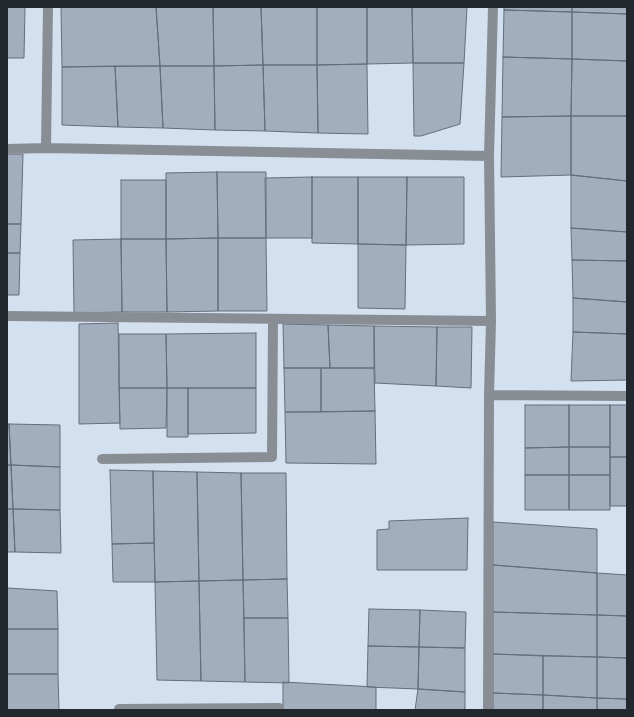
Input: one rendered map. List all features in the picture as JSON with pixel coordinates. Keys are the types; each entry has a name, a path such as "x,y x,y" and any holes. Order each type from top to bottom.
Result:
{"street":[{"path":"46,148 48,7"},
{"path":"488,710 489,394 491,321 489,156 493,7"},
{"path":"7,149 46,148 489,156"},
{"path":"7,316 273,320 491,321"},
{"path":"102,459 272,457 273,320"},
{"path":"489,394 627,396"},
{"path":"119,709 279,708 279,710"}],"building":[{"path":"7,7 25,7 24,58 7,58"},
{"path":"61,7 156,7 160,66 62,67"},
{"path":"156,7 213,7 214,66 160,66"},
{"path":"213,7 261,7 263,65 214,66"},
{"path":"261,7 317,7 317,65 263,65"},
{"path":"317,7 367,7 367,64 317,65"},
{"path":"367,7 412,7 413,63 367,64"},
{"path":"412,7 467,7 464,63 413,63"},
{"path":"504,7 572,7 572,12 504,10"},
{"path":"572,7 627,7 627,14 572,12"},
{"path":"504,10 572,12 572,59 503,57"},
{"path":"572,12 627,14 627,61 572,59"},
{"path":"503,57 572,59 571,116 502,117"},
{"path":"572,59 627,61 627,116 571,116"},
{"path":"413,63 464,63 460,124 421,136 414,136"},
{"path":"367,64 368,134 318,133 317,65"},
{"path":"263,65 265,131 215,130 214,66"},
{"path":"263,65 317,65 318,133 265,131"},
{"path":"115,66 118,127 62,125 62,67"},
{"path":"115,66 160,66 163,128 118,127"},
{"path":"160,66 214,66 215,130 163,128"},
{"path":"571,116 571,175 501,177 502,117"},
{"path":"571,116 627,116 627,181 571,175"},
{"path":"7,154 23,154 21,224 7,224"},
{"path":"217,172 218,238 166,239 166,173"},
{"path":"217,172 266,172 266,238 218,238"},
{"path":"571,175 627,181 627,232 571,228"},
{"path":"312,177 358,177 358,244 312,243"},
{"path":"312,177 312,238 266,238 265,178"},
{"path":"358,177 407,177 406,245 358,244"},
{"path":"407,177 464,177 464,244 406,245"},
{"path":"121,180 166,180 166,239 121,239"},
{"path":"7,224 21,224 20,253 7,253"},
{"path":"571,228 627,232 627,261 572,260"},
{"path":"218,238 218,311 167,312 166,239"},
{"path":"218,238 266,238 267,311 218,311"},
{"path":"121,239 166,239 167,312 122,312"},
{"path":"121,239 122,312 74,313 73,240"},
{"path":"358,244 406,245 405,309 358,308"},
{"path":"7,253 20,253 19,295 7,295"},
{"path":"572,260 627,261 627,302 573,298"},
{"path":"573,298 627,302 627,334 573,332"},
{"path":"118,323 120,423 79,424 79,324"},
{"path":"283,324 328,325 330,368 284,368"},
{"path":"328,325 374,326 374,368 330,368"},
{"path":"374,326 437,327 436,386 375,383"},
{"path":"437,327 472,327 471,388 436,386"},
{"path":"573,332 627,334 627,380 571,381"},
{"path":"256,333 256,388 167,388 166,334"},
{"path":"119,334 166,334 167,388 119,388"},
{"path":"284,368 321,368 321,412 285,412"},
{"path":"321,368 374,368 375,411 321,412"},
{"path":"119,388 167,388 166,428 120,429"},
{"path":"167,388 188,388 188,437 167,437"},
{"path":"188,388 256,388 256,433 188,434"},
{"path":"525,405 569,405 569,447 525,448"},
{"path":"569,405 610,405 610,447 569,447"},
{"path":"610,405 627,405 627,457 610,457"},
{"path":"375,411 376,464 286,463 285,412"},
{"path":"7,424 9,424 11,465 7,465"},
{"path":"9,424 60,425 60,467 11,465"},
{"path":"569,447 610,447 610,475 569,475"},
{"path":"569,447 569,475 525,475 525,448"},
{"path":"610,457 627,457 627,506 610,506"},
{"path":"7,465 11,465 13,509 7,509"},
{"path":"11,465 60,467 60,510 13,509"},
{"path":"110,470 153,471 154,543 112,544"},
{"path":"153,471 197,472 199,581 155,582"},
{"path":"197,472 241,473 243,580 199,581"},
{"path":"241,473 286,473 287,579 243,580"},
{"path":"525,475 569,475 569,510 525,510"},
{"path":"569,475 610,475 610,510 569,510"},
{"path":"7,509 13,509 15,552 7,552"},
{"path":"13,509 60,510 61,553 15,552"},
{"path":"468,518 467,570 377,570 377,530 389,529 389,521"},
{"path":"493,522 597,529 597,573 493,565"},
{"path":"154,543 155,582 113,582 112,544"},
{"path":"493,565 597,573 597,615 493,612"},
{"path":"597,573 627,575 627,616 597,615"},
{"path":"287,579 288,618 244,618 243,580"},
{"path":"243,580 245,682 201,681 199,581"},
{"path":"199,581 201,681 157,680 155,582"},
{"path":"7,588 57,591 58,629 7,629"},
{"path":"369,609 420,610 419,647 368,646"},
{"path":"420,610 466,612 465,648 419,647"},
{"path":"493,612 597,615 597,657 493,654"},
{"path":"597,615 627,616 627,658 597,657"},
{"path":"244,618 288,618 289,683 245,682"},
{"path":"7,629 58,629 58,674 7,674"},
{"path":"368,646 419,647 418,689 367,687"},
{"path":"419,647 465,648 465,692 418,689"},
{"path":"493,654 543,656 543,695 493,693"},
{"path":"543,656 597,657 597,698 543,695"},
{"path":"597,657 627,658 627,699 597,698"},
{"path":"7,674 58,674 59,710 7,710"},
{"path":"283,682 376,687 376,710 283,710"},
{"path":"418,689 465,692 465,710 415,710"},
{"path":"493,693 543,695 543,710 493,710"},
{"path":"543,695 597,698 597,710 543,710"},
{"path":"597,698 627,699 627,710 597,710"}]}
